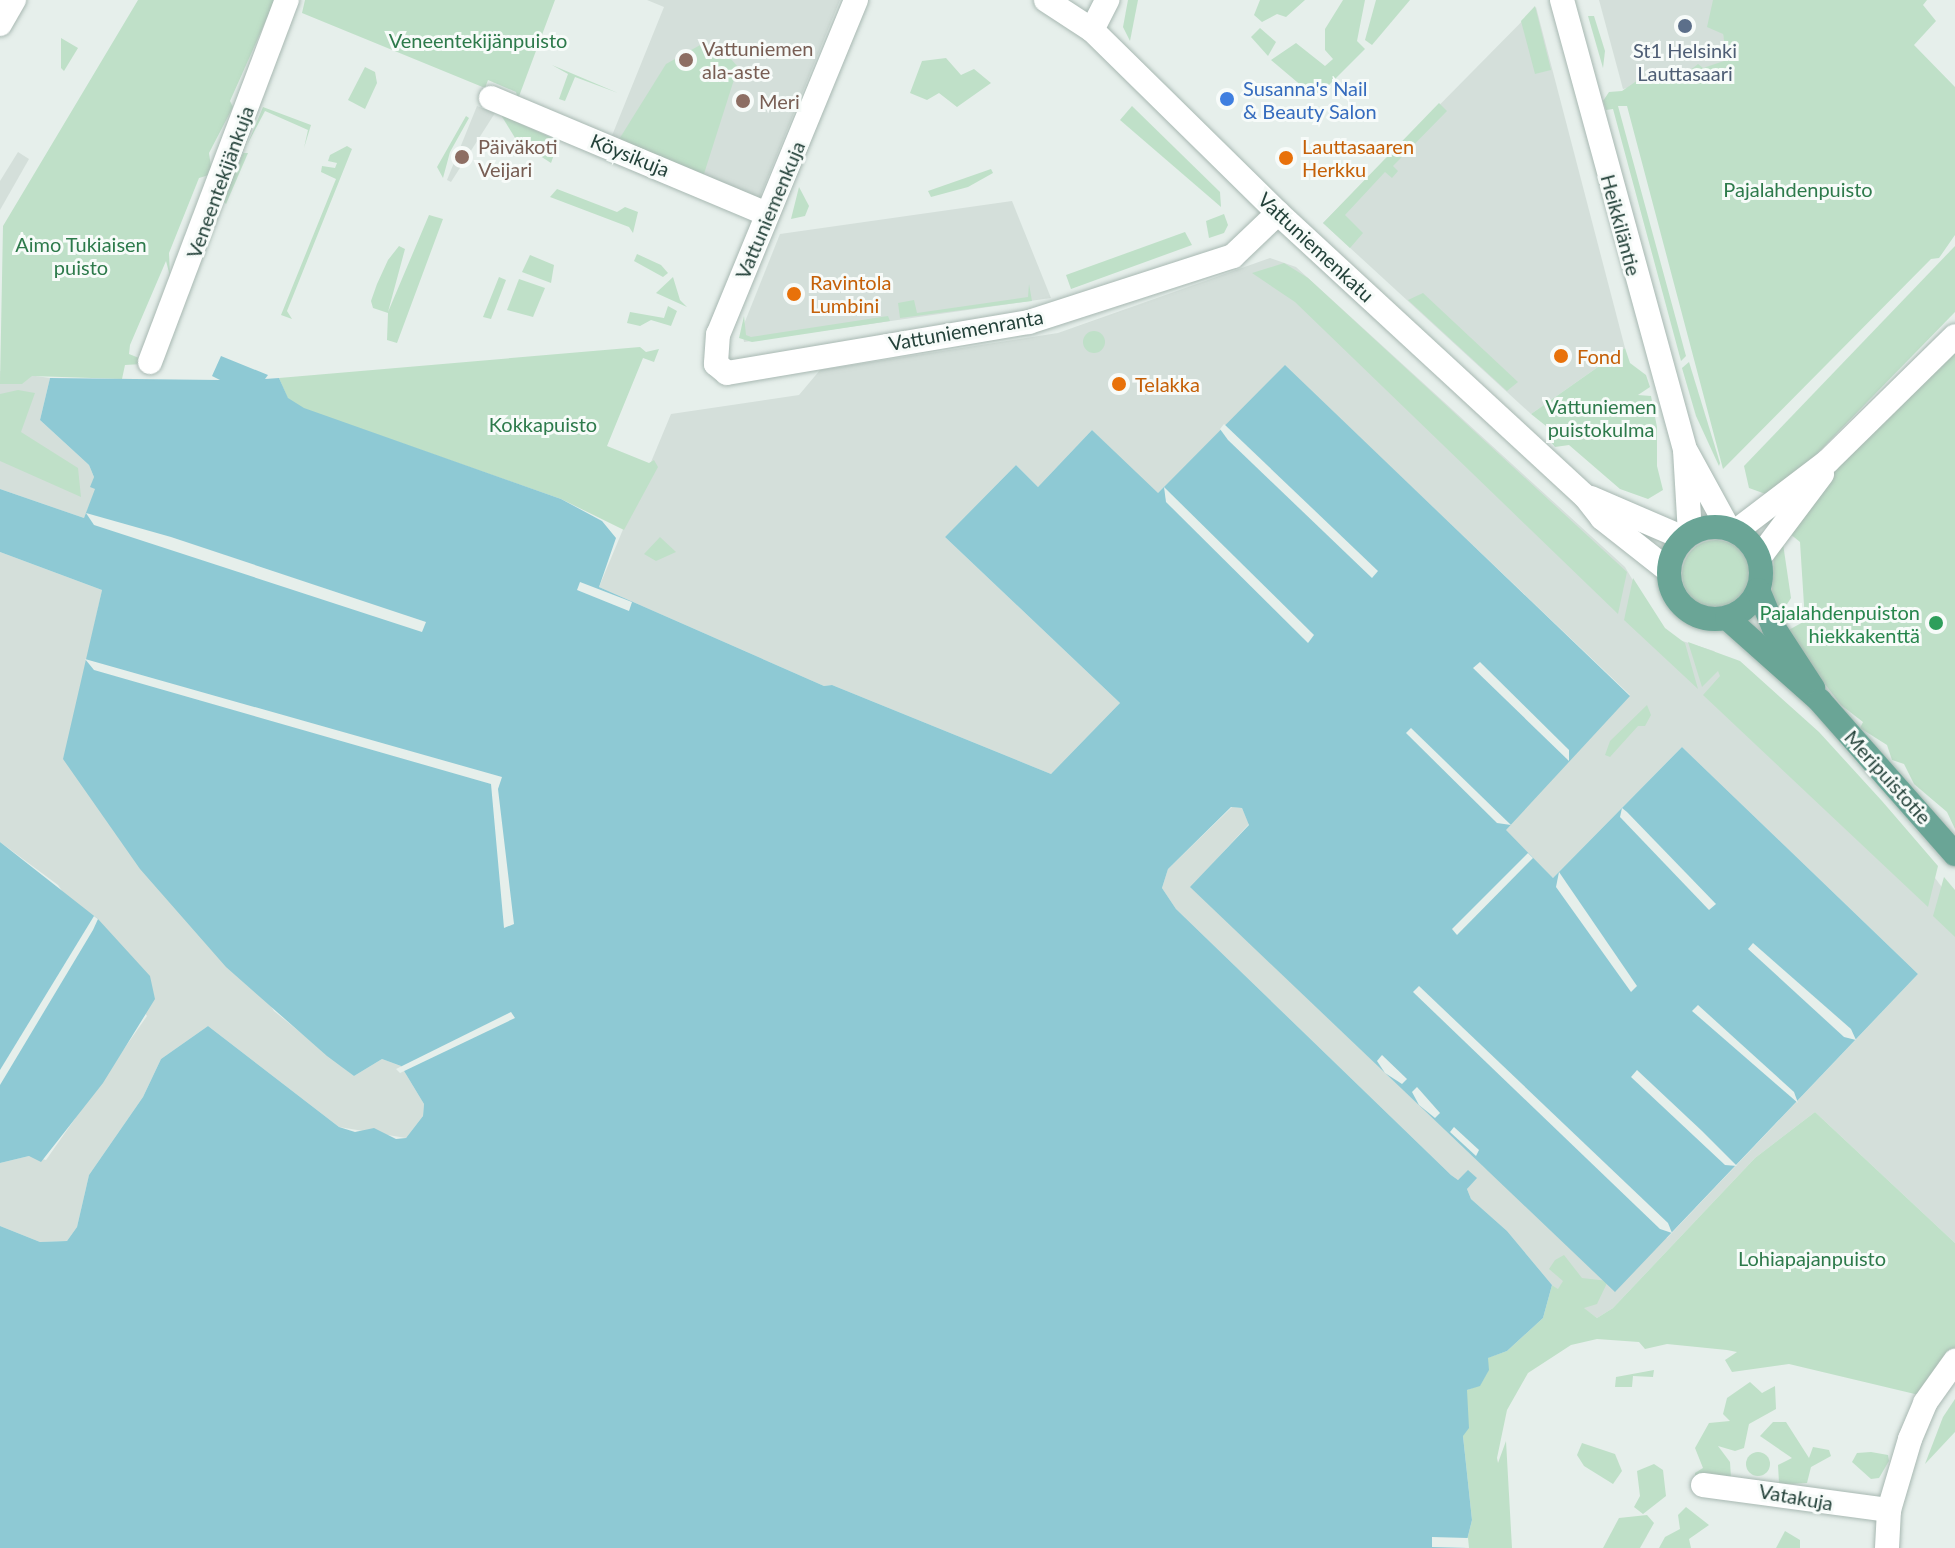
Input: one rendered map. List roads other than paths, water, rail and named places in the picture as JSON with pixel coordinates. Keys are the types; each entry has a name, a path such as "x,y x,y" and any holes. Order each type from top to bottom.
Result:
{"main road":[{"path":"1732,530 1759,558 1758,590 1743,610 1727,618 1705,619 1685,609 1672,591 1668,570 1687,536 1732,530"},
{"name":"Meripuistotie","path":"1758,590 1763,608 1820,701"},
{"name":"Meripuistotie","path":"1727,618 1820,701 1955,854"}],"street":[{"path":"0,24 14,0"},
{"name":"Veneentekijänkuja","path":"150,362 287,0"},
{"name":"Vattuniemenkuja","path":"727,373 716,364 718,334 856,0"},
{"name":"Vattuniemenkatu","path":"1046,0 1092,30 1278,213 1585,496 1614,529 1668,570"},
{"path":"1092,30 1107,0"},
{"name":"Heikkiläntie","path":"1562,0 1685,450 1687,536"},
{"name":"Köysikuja","path":"491,98 767,214"},
{"name":"Vattuniemenranta","path":"727,373 1029,322 1233,256 1278,213"},
{"path":"1732,530 1828,461 1955,336"},
{"name":"Heikkiläntie","path":"1685,450 1732,530"},
{"path":"1759,558 1828,461"},
{"name":"Vattuniemenkatu","path":"1585,496 1687,536"},
{"path":"1887,1548 1889,1510 1921,1412 1955,1361"},
{"name":"Vatakuja","path":"1703,1485 1889,1510"}],"water":[{"path":"221,356 268,375 265,379 279,378 288,398 304,408 561,499 602,521 616,538 599,587 824,686 832,685 1051,774 1120,703 945,537 1016,465 1038,487 1092,430 1158,493 1285,365 1630,696 1506,830 1553,878 1682,747 1918,974 1615,1292 1190,887 1249,825 1242,808 1231,807 1168,869 1162,888 1176,909 1451,1175 1458,1180 1468,1170 1477,1178 1467,1189 1471,1199 1507,1231 1552,1285 1543,1318 1507,1351 1488,1358 1489,1370 1480,1386 1467,1390 1469,1428 1463,1436 1472,1520 1465,1548 0,1548 0,1226 40,1242 67,1241 77,1227 89,1175 143,1097 161,1059 208,1026 339,1127 355,1132 374,1128 396,1139 406,1138 423,1116 424,1104 401,1066 382,1059 354,1076 327,1056 226,967 140,869 63,759 102,590 0,552 0,489 84,518 95,489 90,487 94,477 89,465 40,420 50,378 220,380 212,376"},
{"path":"0,842 98,919 150,976 155,999 103,1083 41,1162 29,1156 0,1163"}],"place":[{"name":"St1 Helsinki Lauttasaari","path":"1685,26"},
{"name":"Vattuniemen ala-aste","path":"686,60"},
{"name":"Susanna's Nail & Beauty Salon","path":"1227,99"},
{"name":"Meri","path":"743,101"},
{"name":"Päiväkoti Veijari","path":"462,157"},
{"name":"Lauttasaaren Herkku","path":"1286,158"},
{"name":"Ravintola Lumbini","path":"794,294"},
{"name":"Fond","path":"1561,356"},
{"name":"Telakka","path":"1119,384"},
{"name":"Pajalahdenpuiston hiekkakenttä","path":"1936,623"}],"park label":[{"name":"Veneentekijänpuisto","path":"478,40"},
{"name":"Pajalahdenpuisto","path":"1798,189"},
{"name":"Aimo Tukiaisen puisto","path":"81,256"},
{"name":"Vattuniemen puistokulma","path":"1601,418"},
{"name":"Kokkapuisto","path":"543,424"},
{"name":"Lohiapajanpuisto","path":"1812,1258"}]}
